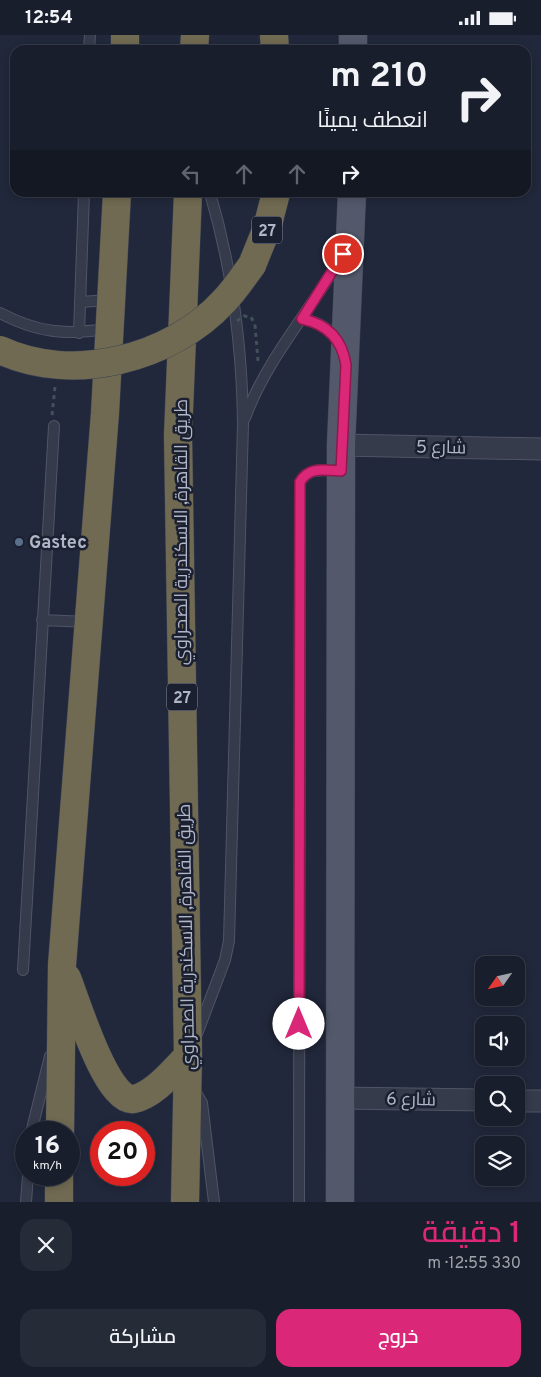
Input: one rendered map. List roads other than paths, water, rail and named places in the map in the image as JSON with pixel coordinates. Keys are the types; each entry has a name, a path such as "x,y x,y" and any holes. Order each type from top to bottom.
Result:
{"highway":[{"path":"60,1121 62,965 109,329 117,197"},
{"name":"طريق القاهرة, الاسكندرية الصحراوي","path":"185,1202 188,1067 178,435 188,197"},
{"name":"27","path":"0,350 11,355 56,364 102,363 147,352 188,331 224,302 252,265 267,228 275,197"},
{"path":"62,965 100,1064 119,1094 132,1099 138,1098 188,1067"},
{"path":"59,1186 59,1202"}],"main road":[{"path":"340,1202 341,458 352,197"}],"street":[{"name":"شارع 5","path":"341,458 541,449"},
{"name":"شارع 6","path":"339,1098 475,1100"},
{"path":"525,1101 541,1101"}],"lane":[{"path":"79,333 84,197"},
{"path":"211,197 219,223 231,283 242,373 243,424 229,941 225,960 188,1067 202,1103 214,1202"},
{"path":"243,424 264,375 328,281 351,241"},
{"path":"80,302 111,300"},
{"path":"0,313 21,324 66,334 109,329"},
{"path":"302,319 321,325 336,337 346,365"},
{"path":"242,373 253,376 264,375"},
{"path":"23,970 54,426"},
{"path":"299,1202 300,482 304,475 341,458"},
{"path":"42,620 88,622"},
{"path":"35,1121 62,1009"},
{"path":"26,1202 27,1186"}],"place":[{"name":"Gastec","path":"19,542"}]}
